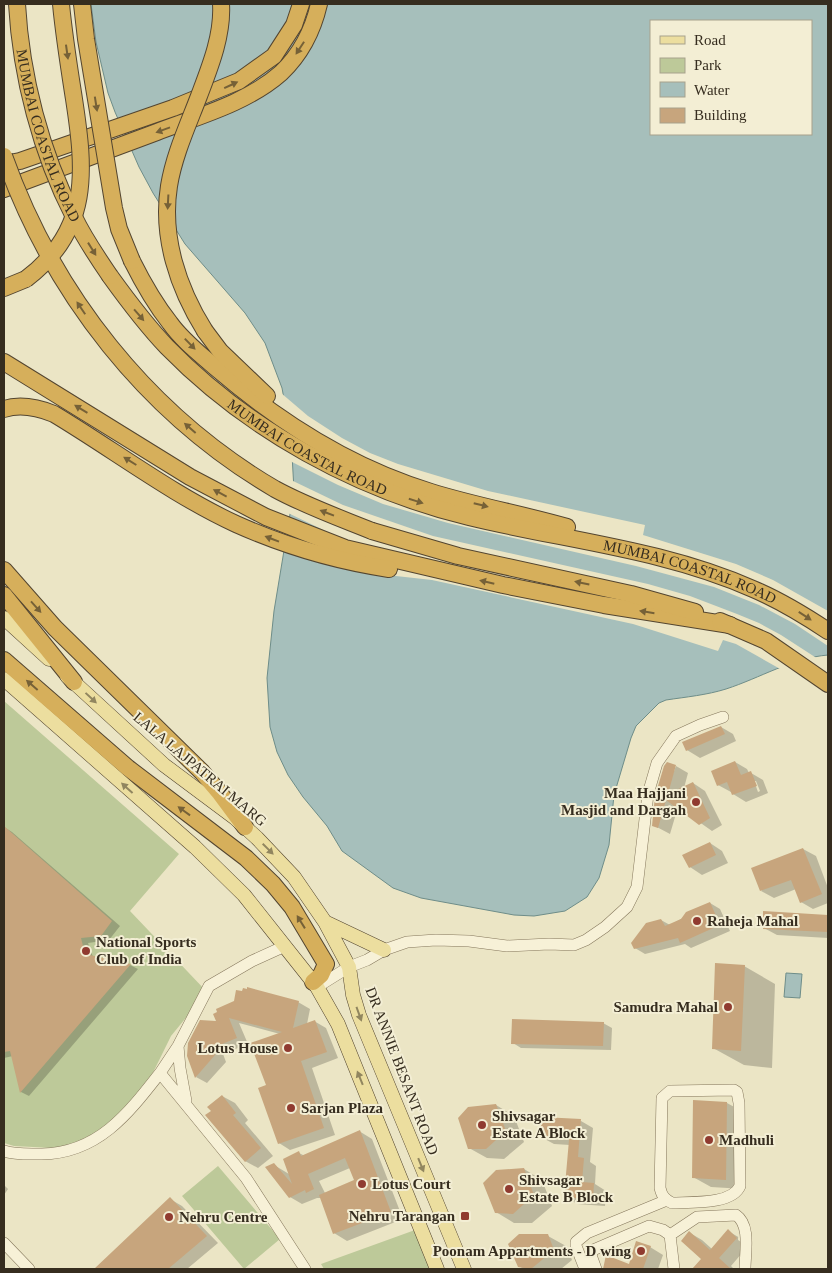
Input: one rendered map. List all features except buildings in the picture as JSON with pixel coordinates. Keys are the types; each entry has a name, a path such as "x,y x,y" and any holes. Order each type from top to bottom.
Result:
{"highway":[{"name":"MUMBAI COASTAL ROAD","path":"17,4 25,70 36,117 51,162 74,217 110,276 134,310 202,380 246,414 287,442 347,473 401,496 468,516 642,553 699,569 752,588 794,610 828,631"},
{"path":"4,288 26,279 47,262 62,242 76,212 82,174 81,146 61,4"},
{"path":"82,4 87,48 114,208 125,247 148,293 171,324 197,352 234,384 289,423 327,448 374,471 430,492 595,535 642,553"},
{"path":"221,4 220,24 212,59 179,148 169,186 168,206 171,249 184,293 198,321 220,351 242,374 327,448"},
{"path":"4,164 20,161 174,108 239,81 274,56 294,25 301,4"},
{"path":"4,189 202,115 256,91 280,73 292,61 310,31 319,4"},
{"path":"4,156 22,204 52,262 86,316 108,345 159,401 197,434 238,465 276,489 308,505 372,531 458,556 670,604 730,625 766,641 828,684"},
{"path":"4,362 190,477 266,517 345,548 439,571 604,605 730,625"},
{"path":"4,409 25,407 41,409 54,414 211,511 236,524 290,546 369,566 398,570 439,571"},
{"path":"4,570 55,628 202,772 220,792 245,827"},
{"path":"4,595 74,682"},
{"path":"4,660 128,768 246,858 272,884 292,907 326,964 315,984"}],"main road":[{"name":"LALA LAJPATRAI MARG","path":"4,618 164,765 258,838 294,877 325,922 348,967"},
{"path":"4,680 195,847 244,895 315,984 338,1024 437,1269"},
{"path":"325,922 384,950"},
{"name":"DR ANNIE BESANT ROAD","path":"348,967 359,1015 464,1269"}],"street":[{"path":"315,984 384,950 407,942 436,940 469,941 507,946 574,945 586,940 605,927 627,907 637,887 648,794 657,763 676,736 723,717"},
{"path":"4,1151 11,1153 58,1154 78,1148 110,1129 133,1107 178,1046 209,986 252,961 285,946"},
{"path":"178,1046 187,1106"},
{"path":"160,1072 246,1178 305,1269"},
{"path":"734,1090 738,1096 739,1103 740,1186 738,1191 723,1199 672,1203 667,1200 662,1196 660,1188 662,1098 670,1091 734,1090"},
{"path":"585,1269 576,1242 587,1233 667,1200"},
{"path":"670,1235 697,1217 736,1215 745,1226 745,1269"},
{"path":"596,1269 591,1255 593,1250 649,1226 663,1230 670,1235 674,1269"},
{"path":"4,1243 29,1269"}],"green space":[{"name":"National Sports Club of India","path":"4,701 179,854 130,911 207,992 171,1036 142,1095 114,1129 71,1149 14,1146 4,1143"},
{"path":"218,1166 280,1239 244,1269 182,1196"},
{"path":"415,1230 431,1269 324,1269 321,1264"}],"water":[{"path":"91,4 828,4 828,655 789,664 739,685 719,691 666,700 659,703 636,726 631,738 614,795 609,845 599,878 587,897 565,911 534,916 514,915 421,898 393,888 342,851 327,826 288,775 277,752 270,727 267,678 274,611 294,490 291,437 282,388 265,343 245,313 185,244 153,193 139,167 108,93 96,42"},
{"path":"786,973 802,974 800,998 784,997"}],"pier":[{"path":"281,393 308,416 342,438 370,453 398,464 488,491 645,525 643,535 736,564 773,580 828,611 828,646 795,624 759,605 714,587 636,566 448,523 383,504 338,485 290,461 289,437"},
{"path":"291,480 343,505 433,536 648,584 690,596 759,623 818,659 782,670 736,644 723,640 718,651 633,624 432,580 338,567 282,551 288,517 338,537 288,513 292,490"}],"place":[{"name":"Maa Hajjani Masjid and Dargah","path":"696,802"},
{"name":"Raheja Mahal","path":"697,921"},
{"name":"National Sports Club of India","path":"86,951"},
{"name":"Samudra Mahal","path":"728,1007"},
{"name":"Lotus House","path":"288,1048"},
{"name":"Sarjan Plaza","path":"291,1108"},
{"name":"Shivsagar Estate A Block","path":"482,1125"},
{"name":"Madhuli","path":"709,1140"},
{"name":"Lotus Court","path":"362,1184"},
{"name":"Shivsagar Estate B Block","path":"509,1189"},
{"name":"Nehru Tarangan","path":"465,1216"},
{"name":"Nehru Centre","path":"169,1217"},
{"name":"Poonam Appartments - D wing","path":"641,1251"}]}
